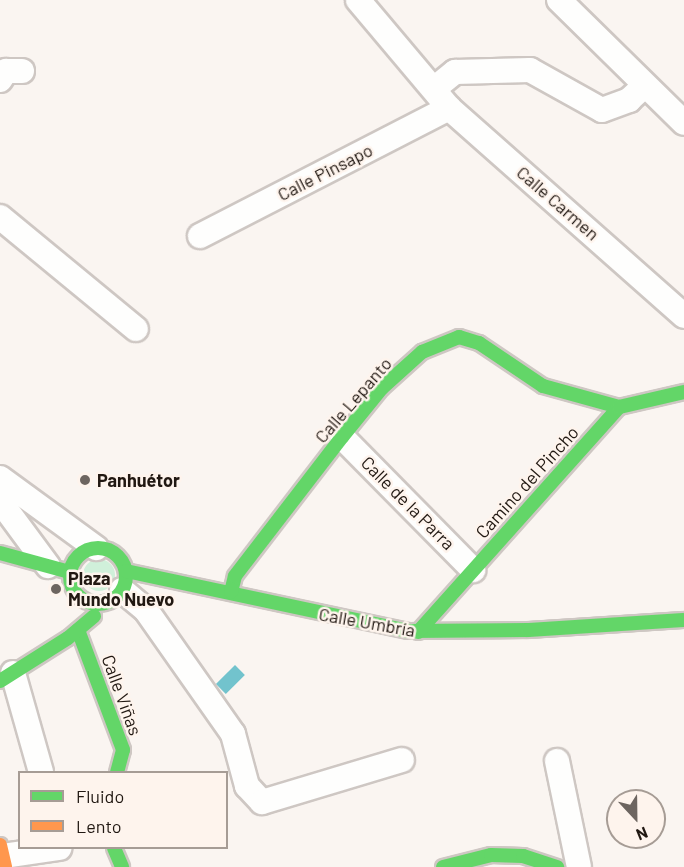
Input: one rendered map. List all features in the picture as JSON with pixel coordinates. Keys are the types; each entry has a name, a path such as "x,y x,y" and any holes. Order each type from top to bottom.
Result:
{"street":[{"name":"Calle Carmen","path":"358,0 435,88 449,108 684,316"},
{"path":"559,0 684,123"},
{"path":"435,88 455,72 530,70 602,110 629,100 644,86"},
{"path":"0,80 6,71 22,71"},
{"name":"Calle Pinsapo","path":"200,236 449,108"},
{"path":"0,217 136,329"},
{"name":"Calle Lepanto","path":"231,592 234,576 342,437 382,388 422,352 459,338 479,343 543,386 619,407"},
{"path":"619,407 684,392"},
{"name":"Camino del Pincho","path":"418,632 619,407"},
{"name":"Calle de la Parra","path":"342,437 473,570"},
{"path":"0,478 96,548 119,556 120,588 78,630 6,677 41,771"},
{"path":"0,501 84,600 102,604 120,588"},
{"path":"59,569 81,553 96,548"},
{"path":"0,553 59,569"},
{"path":"120,588 146,610 233,734 247,786 262,802 402,760"},
{"name":"Calle Umbría","path":"120,588 231,592 262,603 418,632 640,626 684,620"},
{"path":"78,630 84,600"},
{"name":"Calle Viñas","path":"78,630 123,750 117,771"},
{"path":"557,761 579,867"},
{"path":"3,856 52,849"},
{"path":"114,849 122,867"},
{"path":"443,867 491,855 523,856 557,867"}],"green space":[{"path":"99,559 110,564 115,575 110,586 99,591 88,586 83,575 88,564"}],"water":[{"path":"235,665 245,675 226,694 216,684"}],"traffic: fast":[{"path":"231,592 235,576 342,437 382,388 422,352 459,337 479,343 543,386 619,407"},
{"path":"418,632 619,407 684,392"},
{"path":"98,548 109,550 118,556 124,565 126,576 124,587 118,596 109,602 98,604 87,602 78,596 72,587 70,576 72,565 78,556 87,550 98,548"},
{"path":"0,553 70,572"},
{"path":"126,571 409,631 528,630 684,620"},
{"path":"0,681 68,638 94,616"},
{"path":"78,630 123,750 117,771"},
{"path":"114,849 122,867"},
{"path":"443,867 491,855 523,856 557,867"}],"traffic: slow":[{"path":"0,845 5,867"}],"place":[{"name":"Panhuétor","path":"85,480"},
{"name":"Plaza Mundo Nuevo","path":"56,589"}]}
